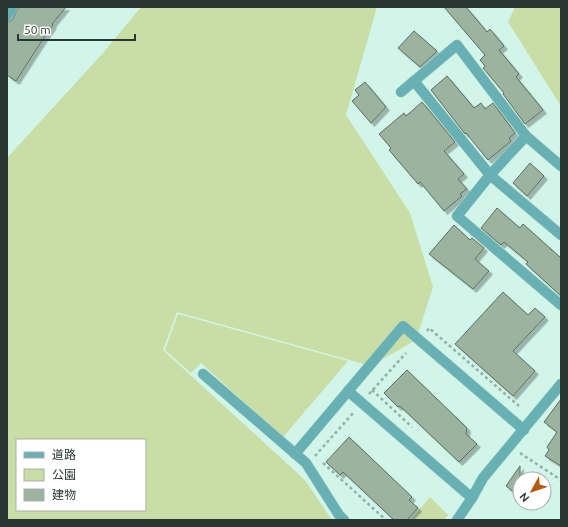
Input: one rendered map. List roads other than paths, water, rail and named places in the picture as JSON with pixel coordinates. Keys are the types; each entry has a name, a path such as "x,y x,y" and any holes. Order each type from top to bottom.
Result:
{"street":[{"path":"7,16 13,7"},
{"path":"401,92 456,45 526,136 561,166"},
{"path":"414,81 490,175 561,235"},
{"path":"526,136 490,175 457,216 561,305"},
{"path":"295,454 403,326 524,430"},
{"path":"204,374 307,465 339,515 344,520"},
{"path":"457,520 483,478 561,384"},
{"path":"348,391 472,498"}]}
